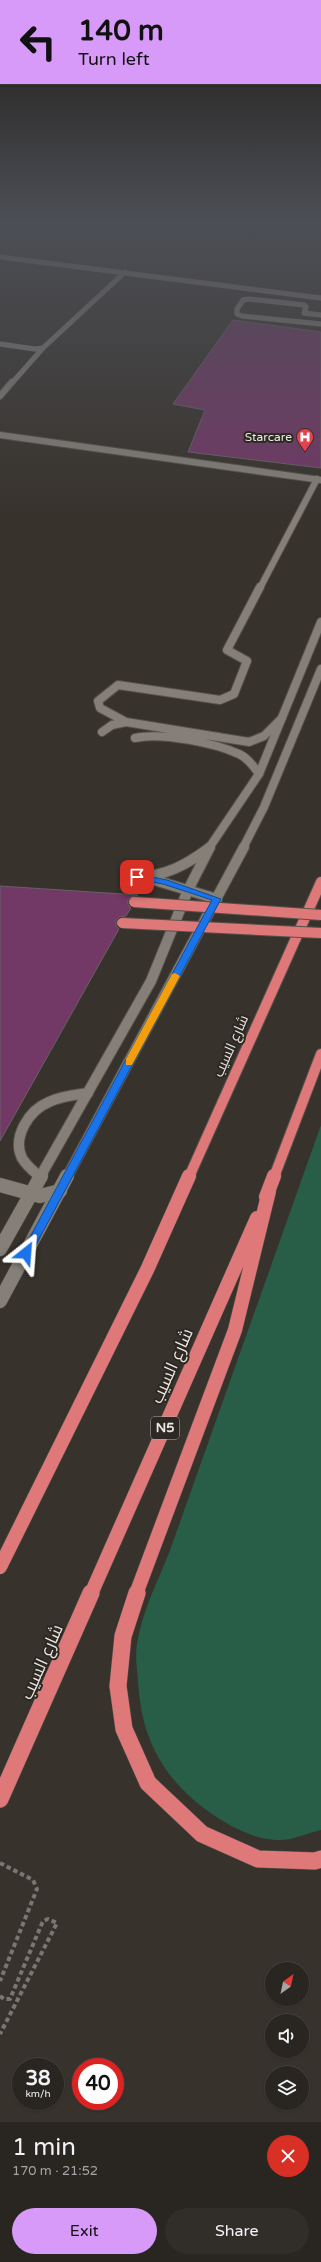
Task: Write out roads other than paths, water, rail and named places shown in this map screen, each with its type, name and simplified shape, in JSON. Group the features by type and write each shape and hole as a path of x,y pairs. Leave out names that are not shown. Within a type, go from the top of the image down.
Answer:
{"highway":[{"name":"شارع السيب","path":"0,1567 148,1270 321,882"},
{"path":"134,902 321,915"},
{"path":"122,923 321,933"},
{"name":"شارع السيب","path":"0,1799 269,1191 321,1054"},
{"path":"269,1191 236,1330 141,1580 123,1636 118,1686 124,1729 148,1783 202,1834 258,1860 315,1861 321,1859"}],"street":[{"path":"0,396 43,348 73,320"},
{"path":"282,320 321,324"},
{"path":"0,344 35,349 43,348"},
{"path":"0,435 319,479 227,650 247,661 234,694 220,700 118,685 98,701 100,708 126,722 249,742 264,736 282,718"},
{"path":"0,1249 30,1193 151,981 188,890 209,848 259,774 321,622"},
{"path":"0,1301 217,899 264,807 321,669"},
{"path":"102,732 112,725 126,722"},
{"path":"135,738 140,735 152,735 240,755 252,764 259,774"},
{"path":"209,848 184,868 167,874 139,877 164,882 217,899"},
{"path":"40,1176 23,1158 19,1140 26,1121 40,1105 62,1096 88,1093"},
{"path":"0,1185 40,1196 50,1195 60,1191"}],"place":[{"name":"Starcare","path":"305,452"}]}
